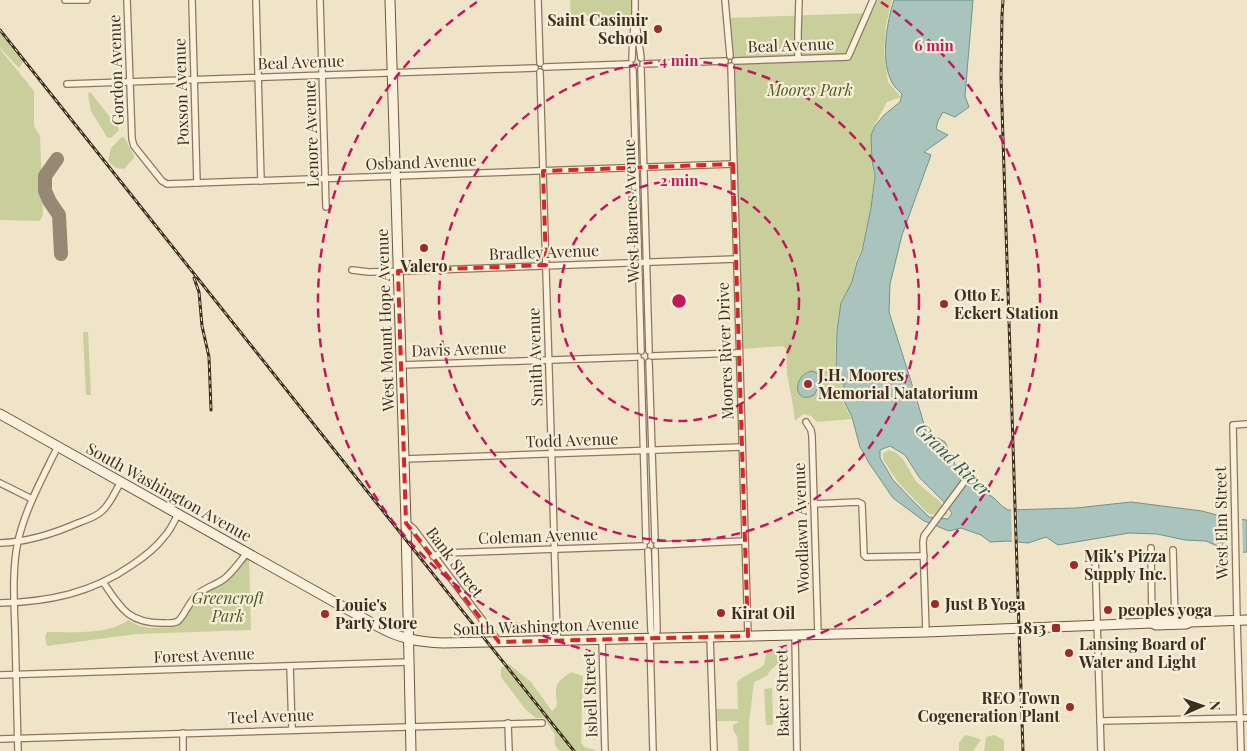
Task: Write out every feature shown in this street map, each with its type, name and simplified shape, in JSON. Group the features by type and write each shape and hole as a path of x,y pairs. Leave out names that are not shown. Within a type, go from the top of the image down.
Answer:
{"street":[{"path":"65,0 86,0"},
{"name":"Gordon Avenue","path":"127,0 132,139"},
{"name":"Poxson Avenue","path":"192,0 197,183"},
{"path":"256,0 261,181"},
{"name":"Lenore Avenue","path":"320,0 326,207"},
{"name":"West Mount Hope Avenue","path":"390,0 411,751"},
{"name":"Smith Avenue","path":"538,0 559,640"},
{"name":"West Barnes Avenue","path":"635,0 631,64 640,356 644,451 658,631 652,638 653,751"},
{"path":"726,0 730,56 733,56 733,63 726,64 726,58 730,56"},
{"path":"798,58 799,0"},
{"name":"Beal Avenue","path":"733,63 798,58 848,57 873,0"},
{"name":"West Barnes Avenue","path":"635,21 641,64 650,356 651,546"},
{"path":"637,57 641,64 637,70 631,64 637,57"},
{"name":"Beal Avenue","path":"641,64 725,61"},
{"name":"Moores River Drive","path":"733,63 733,164 748,636"},
{"name":"Beal Avenue","path":"67,84 631,64"},
{"name":"Osband Avenue","path":"132,139 134,146 164,183 167,184 733,164"},
{"name":"Bradley Avenue","path":"352,270 360,272 398,271 736,259"},
{"path":"650,356 645,363 640,356 644,350 650,356 739,353"},
{"name":"Davis Avenue","path":"401,365 640,356"},
{"name":"South Washington Avenue","path":"0,414 389,633 409,640 443,644 926,632 1152,623 1156,625 1186,624 1190,622 1247,620"},
{"name":"Woodlawn Avenue","path":"806,422 812,436 818,634"},
{"name":"West Elm Street","path":"1241,751 1236,620 1233,425 1247,424"},
{"path":"18,751 14,603 18,541 32,499 58,446"},
{"name":"Todd Avenue","path":"404,459 742,447"},
{"path":"926,632 923,542 926,533 970,474"},
{"path":"0,543 42,537 60,532 94,517 109,503 121,482"},
{"path":"0,483 32,499"},
{"path":"814,504 858,502 862,504 864,555 866,557 924,556"},
{"path":"0,603 45,600 66,596 104,582 146,556 156,547 166,536 178,514"},
{"name":"Bank Street","path":"406,523 413,528 499,642"},
{"name":"Coleman Avenue","path":"433,556 444,553 745,542"},
{"path":"1151,548 1152,623"},
{"path":"1173,550 1175,620"},
{"path":"104,582 124,610 134,618 146,622 173,623 182,617 196,595 226,578 247,553"},
{"path":"1094,553 1101,751"},
{"name":"South Washington Avenue","path":"1152,623 1156,620 1186,620 1190,622"},
{"name":"Baker Street","path":"795,635 798,751"},
{"path":"710,637 714,751"},
{"name":"Isbell Street","path":"602,639 605,751"},
{"name":"Forest Avenue","path":"0,675 409,662"},
{"path":"290,666 292,729"},
{"path":"1100,722 1247,718"},
{"path":"508,723 509,751"},
{"name":"Teel Avenue","path":"0,739 542,723"},
{"path":"183,733 184,751"}],"highlighted area":[{"path":"733,164 748,636 499,642 406,523 398,271 546,265 543,171"}],"green space":[{"path":"570,0 632,0 632,19 571,21"},
{"name":"Moores Park","path":"878,0 892,0 886,25 884,51 888,82 901,97 887,102 871,135 871,161 874,176 871,208 852,282 841,302 836,330 835,369 843,383 842,400 852,419 817,422 811,416 803,414 795,421 787,374 786,349 783,346 742,349 735,64 730,18 872,13"},
{"path":"0,33 23,62 19,68 0,48"},
{"path":"0,49 34,91 34,126 40,136 43,214 40,221 0,220"},
{"path":"89,92 118,127 119,130 111,138 107,137 91,111"},
{"path":"122,137 125,138 134,156 124,169 116,168 108,161 111,148"},
{"path":"83,332 88,332 91,395 86,395"},
{"path":"889,450 899,455 916,481 943,505 948,515 940,516 927,513 898,482 883,459 883,453"},
{"name":"Greencroft Park","path":"249,559 251,630 136,634 47,646 45,637 47,632 100,630 120,625 128,620 139,626 150,628 176,627 201,594 229,579"},
{"path":"767,649 783,656 767,676 754,682 749,722 749,751 738,751 737,736 733,730 733,725 738,721 715,721 715,709 738,709 737,682 764,665"},
{"path":"509,664 531,682 552,711 557,706 556,689 561,679 571,672 583,676 581,742 584,747 595,751 560,751 557,748 555,735 544,718 536,718 526,710 501,677 501,668"},
{"path":"772,688 773,725 766,725 764,689"},
{"path":"965,735 981,740 973,751 959,751 959,743"},
{"path":"994,735 1004,740 1004,751 984,751 986,737"}],"water":[{"name":"Grand River","path":"894,0 973,0 965,96 969,107 955,117 943,112 936,129 948,135 924,152 931,155 902,235 890,284 889,312 926,431 945,442 958,471 964,478 1008,510 1076,508 1131,502 1202,511 1228,518 1247,520 1247,552 1233,553 1206,541 1185,540 1157,534 1129,533 1058,545 1046,537 1028,543 990,542 981,535 961,528 949,531 924,521 893,498 869,463 860,447 852,417 843,399 844,383 836,369 837,330 841,303 852,282 862,251 871,208 875,176 872,161 871,135 875,126 884,115 900,102 902,94 895,87 887,69 885,49","holes":["890,446 905,455 919,477 952,513 948,519 929,517 913,501 893,480 880,458 880,450"]},
{"path":"812,371 820,378 818,388 814,395 802,396 799,393 798,383 805,374"}],"pier":[{"path":"1011,508 1017,508 1018,545 1012,544"},
{"path":"1227,515 1242,517 1243,554 1228,554"}],"taxiway":[{"path":"57,159 45,176 45,191 59,215 61,254"}],"railway":[{"path":"1003,0 1001,77 1023,751"},
{"path":"0,30 574,751"},
{"path":"194,278 199,292 202,326 209,357 211,410"}],"place":[{"name":"Saint Casimir School","path":"658,29"},
{"name":"Valero","path":"424,248"},
{"name":"Otto E. Eckert Station","path":"944,304"},
{"name":"J.H. Moores Memorial Natatorium","path":"808,384"},
{"name":"Mik's Pizza Supply Inc.","path":"1074,565"},
{"name":"Just B Yoga","path":"935,604"},
{"name":"peoples yoga","path":"1108,610"},
{"name":"Kirat Oil","path":"721,613"},
{"name":"Louie's Party Store","path":"325,614"},
{"name":"1813","path":"1056,628"},
{"name":"Lansing Board of Water and Light","path":"1069,653"},
{"name":"REO Town Cogeneration Plant","path":"1070,707"}]}
